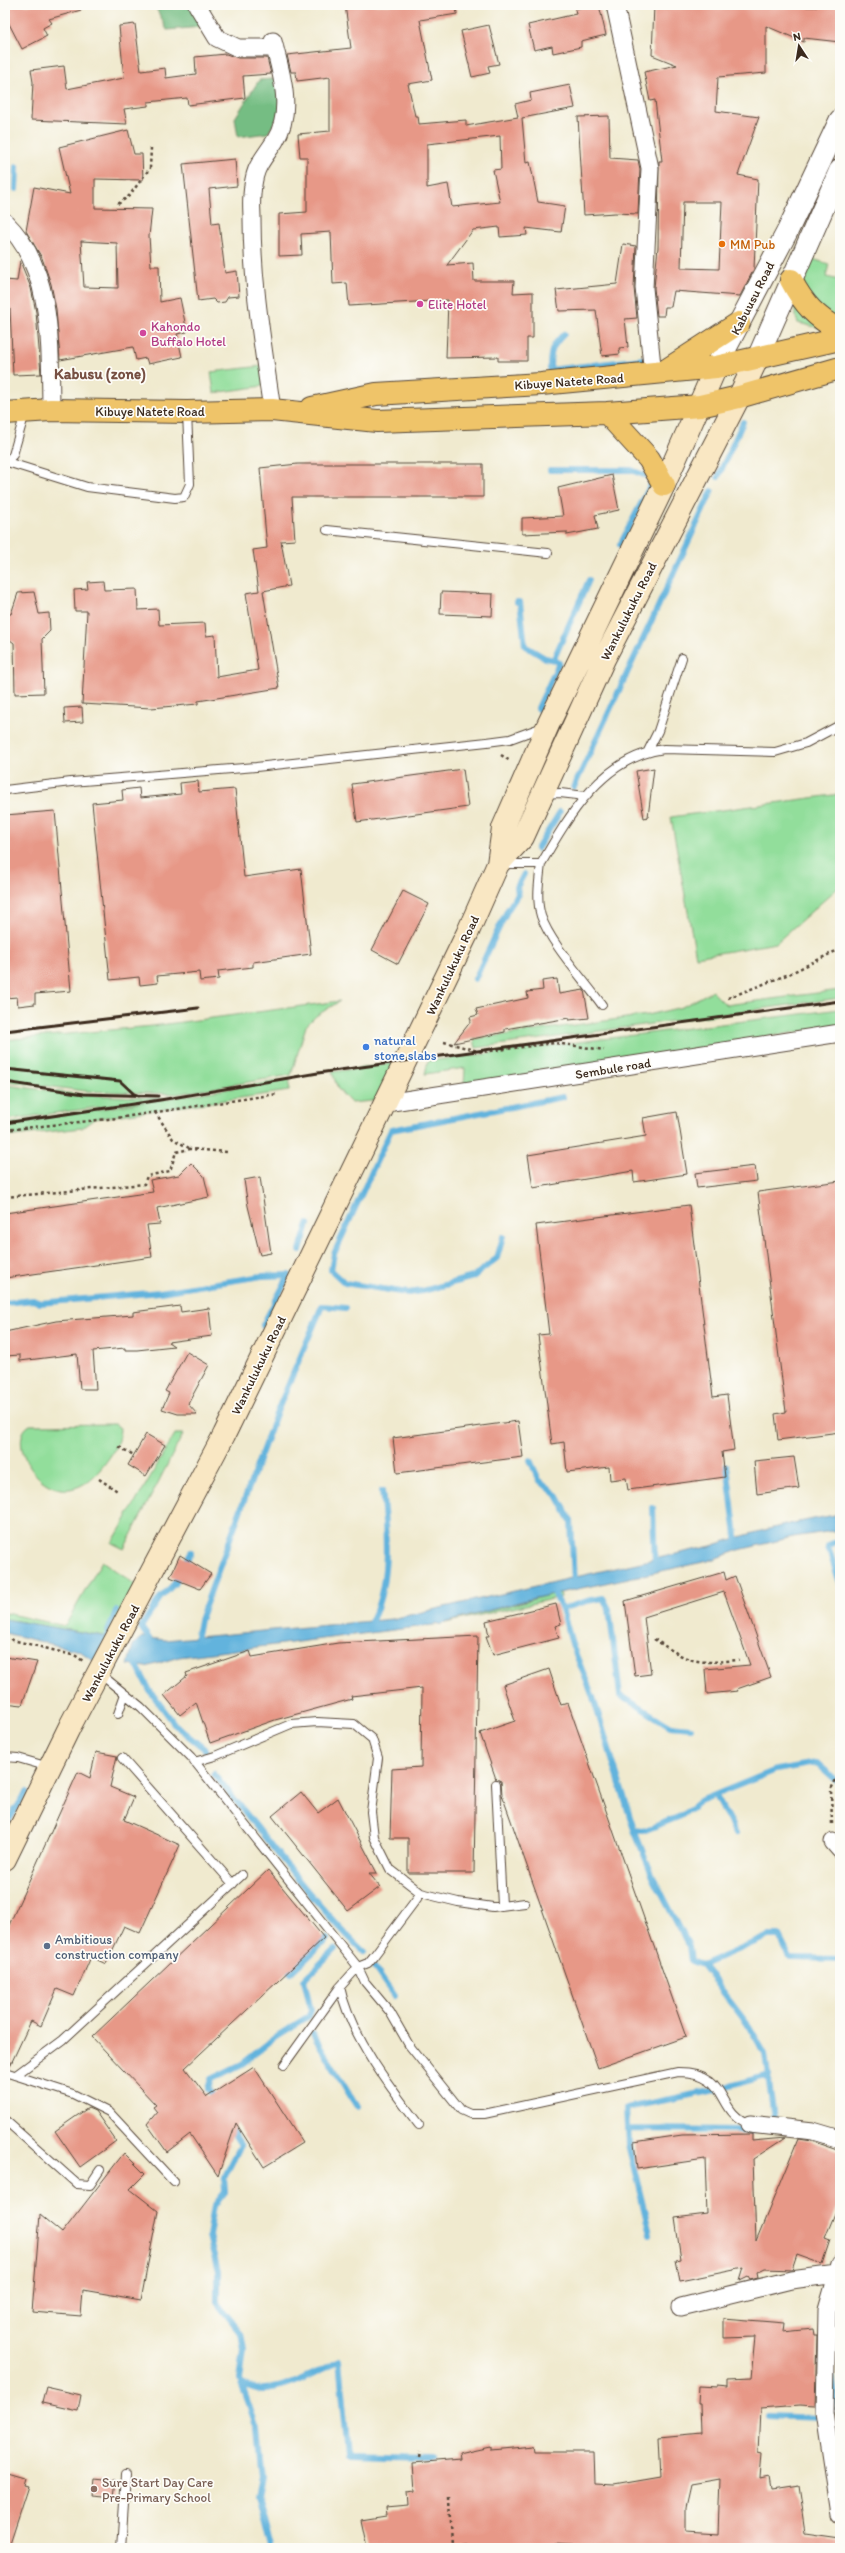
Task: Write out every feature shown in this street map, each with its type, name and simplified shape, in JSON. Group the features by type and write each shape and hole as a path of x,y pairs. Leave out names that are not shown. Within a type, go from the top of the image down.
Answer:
{"main road":[{"path":"791,280 802,301 827,323 840,331"},
{"path":"658,374 739,323"},
{"name":"Kibuye Natete Road","path":"296,412 376,394 658,374 716,367 840,339"},
{"name":"Wankulukuku Road","path":"498,864 523,837 541,794 604,659 739,397 758,357"},
{"name":"Wankulukuku Road","path":"6,1853 224,1435 386,1103 498,864 503,828 548,726 664,485 716,367"},
{"name":"Kibuye Natete Road","path":"15,412 51,410 187,412 272,410 377,421 607,413 700,406 739,397 840,368"},
{"path":"607,413 649,460 664,485"}],"street":[{"path":"197,5 217,38 238,48 274,44 283,82 284,117 275,140 257,164 252,197 252,242 256,301 272,410"},
{"path":"615,5 650,168 644,288 658,374"},
{"name":"Kabuusu Road","path":"716,367 840,120"},
{"name":"Kabuusu Road","path":"758,357 840,170"},
{"path":"5,222 20,240 41,288 50,334 51,410"},
{"name":"Sembule road","path":"386,1103 840,1033"},
{"path":"750,2124 813,2131 840,2139"},
{"path":"681,2307 838,2270 827,2310 834,2385 825,2414 840,2514"}],"lane":[{"path":"15,412 12,455 6,462 87,487 175,498 184,497 190,484 187,412"},
{"path":"327,530 548,553"},
{"path":"648,751 658,731 682,658"},
{"path":"602,1005 545,926 541,916 538,896 541,864 557,836 586,796 611,770 631,758 648,751 680,749 774,752 806,743 840,725"},
{"path":"5,790 71,782 256,767 487,742 510,739 548,726"},
{"path":"541,794 560,793 586,796"},
{"path":"498,864 541,864"},
{"path":"99,1673 141,1707 194,1762 358,1966 365,1982 390,2012 409,2045 461,2110 470,2114 484,2114 678,2072 695,2072 709,2078 741,2121 750,2124"},
{"path":"118,1714 125,1694"},
{"path":"194,1762 215,1756 291,1724 317,1722 354,1724 372,1739 378,1758 371,1812 374,1837 390,1869 421,1893 458,1902 502,1906 525,1904"},
{"path":"5,1757 18,1758 51,1768"},
{"path":"122,1758 233,1884"},
{"path":"496,1784 502,1906"},
{"path":"16,2076 63,2040 242,1875"},
{"path":"284,2065 340,1987 358,1966 370,1960 421,1893"},
{"path":"340,1987 345,2008 383,2077 419,2125"},
{"path":"5,2072 73,2094 110,2112 174,2182"},
{"path":"5,2120 77,2184 90,2185 100,2170"},
{"path":"121,2548 126,2475"}],"path":[{"path":"118,204 129,196 150,168 151,148"},
{"path":"487,742 517,766 524,780"},
{"path":"728,998 789,974 840,949"},
{"path":"444,1042 482,1052 555,1043 610,1051"},
{"path":"5,1130 155,1112 277,1094"},
{"path":"155,1112 173,1139 190,1149"},
{"path":"5,1197 144,1184 147,1176 170,1171 176,1152 190,1149 227,1152"},
{"path":"119,1447 134,1455"},
{"path":"99,1479 119,1492"},
{"path":"5,1638 76,1656 99,1673"},
{"path":"654,1639 682,1657 702,1663 739,1660"},
{"path":"837,1846 831,1789 840,1772"},
{"path":"419,2458 420,2452"},
{"path":"449,2498 451,2548"}],"green space":[{"path":"157,5 212,5 202,27 167,30 156,8"},
{"path":"282,78 282,111 268,133 238,137 235,118 259,80"},
{"path":"812,259 829,264 826,277 840,280 840,324 820,328 798,323 795,315 795,298"},
{"path":"262,366 263,386 214,393 211,372"},
{"path":"840,794 840,886 776,943 696,957 671,817"},
{"path":"840,990 840,998 476,1048 474,1039 648,1015 682,1007 712,991 726,1005"},
{"path":"340,1001 316,1016 306,1026 291,1075 177,1094 85,1091 5,1081 5,1040 152,1026"},
{"path":"840,1009 840,1025 464,1086 465,1068 425,1074 428,1061"},
{"path":"416,1060 387,1090 372,1101 351,1103 338,1089 332,1072"},
{"path":"290,1079 289,1091 94,1119 82,1128 5,1137 5,1124"},
{"path":"5,1085 85,1095 165,1098 5,1120"},
{"path":"115,1424 120,1428 120,1433 115,1448 103,1466 85,1484 67,1489 50,1486 37,1476 27,1462 22,1447 23,1434 30,1425"},
{"path":"175,1434 183,1434 124,1549 112,1543"},
{"path":"102,1561 136,1585 109,1637 5,1619 5,1613 65,1626"},
{"path":"560,1592 561,1597 441,1624"}],"water":[{"path":"840,1514 840,1530 793,1537 739,1550 708,1561 526,1600 441,1624 179,1657 146,1667 128,1664 133,1645 142,1637 165,1640 392,1619 711,1546 775,1527"},
{"path":"5,1619 109,1637 95,1662 80,1651 5,1633"}],"building":[{"path":"5,5 81,5 81,10 49,19 52,23 43,28 47,36 22,49 5,16"},
{"path":"345,5 456,5 457,14 420,20 432,80 408,84 415,116 418,116 419,124 466,120 466,126 518,117 515,104 531,100 530,93 570,85 575,108 522,118 526,163 530,162 538,202 565,206 561,232 526,228 527,235 500,237 499,227 473,230 447,265 473,263 474,281 514,281 513,293 533,292 533,338 527,338 527,361 498,361 498,357 446,358 448,300 349,306 347,283 333,284 331,232 301,234 302,255 279,256 279,214 307,212 307,157 300,157 298,134 330,131 330,77 297,81 296,72 291,72 287,55 351,48","holes":["500,136 501,169 493,170 500,202 452,207 448,184 427,188 427,144"]},
{"path":"591,5 599,5 606,35 581,41 581,47 553,53 552,46 534,50 528,25 576,14 575,9"},
{"path":"654,5 817,7 818,5 840,7 840,42 804,38 804,42 766,26 766,73 718,77 716,111 759,117 738,175 758,179 754,269 740,296 674,291 671,307 665,307 664,316 657,316 654,288 658,247 659,161 662,161 655,100 650,101 644,72 677,65 652,55","holes":["683,202 722,202 719,269 681,268"]},
{"path":"135,24 141,71 165,68 166,78 196,74 195,57 226,54 238,58 267,58 271,74 243,76 245,98 188,105 187,98 148,102 148,106 124,109 127,124 31,120 33,82 31,70 64,66 67,89 124,78 119,26"},
{"path":"489,25 499,64 488,66 490,73 472,77 461,31"},
{"path":"609,116 610,158 638,160 640,169 638,214 615,213 584,215 578,117"},
{"path":"128,130 134,154 142,154 143,180 95,179 95,208 152,209 149,236 151,266 159,266 160,302 180,298 187,332 177,334 182,357 148,364 146,358 136,360 133,347 60,360 56,309 51,284 42,258 26,231 34,187 70,194 59,147","holes":["81,241 117,243 118,288 84,287"]},
{"path":"235,159 237,186 209,189 212,224 219,223 225,273 237,271 239,296 228,297 225,302 217,303 213,299 198,301 183,164"},
{"path":"623,244 636,246 634,288 637,318 625,319 628,347 619,348 620,354 602,356 596,310 559,311 556,290 617,284"},
{"path":"20,261 31,288 36,312 41,374 13,375 10,309 5,310 5,280 17,281"},
{"path":"298,464 483,464 483,497 292,497 295,540 281,541 289,586 263,591 279,688 198,701 198,704 151,708 82,704 87,611 75,611 74,590 88,589 87,582 103,581 104,590 137,589 138,610 158,609 159,625 205,623 206,636 215,635 217,677 258,670 246,593 259,591 253,550 267,548 260,468"},
{"path":"612,475 619,510 595,515 598,529 567,535 567,532 522,534 522,518 563,516 558,488"},
{"path":"34,592 39,614 49,613 50,631 42,639 44,693 15,694 14,643 5,636 5,614 11,614 18,593"},
{"path":"441,592 493,594 492,616 440,614"},
{"path":"82,707 83,722 65,723 64,708"},
{"path":"654,768 648,817 644,818 636,771"},
{"path":"463,769 468,807 357,822 352,784"},
{"path":"198,781 199,792 235,789 244,877 301,869 311,954 253,962 253,967 218,971 219,979 200,981 199,972 157,976 158,983 140,985 139,977 110,980 92,803 123,800 122,790 139,788 140,798 181,794 180,783"},
{"path":"55,811 71,991 35,994 35,1004 18,1006 17,997 5,998 5,815"},
{"path":"403,891 429,904 398,964 372,950"},
{"path":"557,979 559,994 584,990 589,1018 569,1020 569,1018 505,1029 505,1032 454,1043 471,1021 470,1017 478,1015 476,1009 528,998 527,992 543,990 542,981"},
{"path":"677,1112 687,1174 634,1182 633,1171 533,1188 528,1155 646,1136 643,1118"},
{"path":"191,1163 204,1176 209,1197 157,1208 160,1224 147,1225 152,1257 5,1278 5,1213 153,1192 150,1180 179,1175"},
{"path":"755,1166 757,1181 697,1188 695,1173"},
{"path":"260,1177 271,1253 260,1255 248,1206 244,1180"},
{"path":"840,1181 840,1432 778,1440 775,1414 786,1412 758,1192"},
{"path":"689,1205 713,1397 727,1395 734,1450 722,1452 725,1477 628,1490 626,1478 610,1480 609,1467 567,1472 564,1442 552,1444 538,1335 549,1334 536,1225"},
{"path":"180,1306 181,1312 209,1308 212,1336 168,1342 174,1346 137,1350 125,1350 125,1348 93,1351 96,1389 80,1389 77,1354 20,1361 20,1355 5,1356 5,1332 56,1321 133,1315 133,1312"},
{"path":"187,1352 209,1365 188,1404 197,1414 178,1414 162,1409 169,1393 165,1391"},
{"path":"518,1421 523,1457 397,1473 393,1438"},
{"path":"146,1434 165,1445 146,1476 128,1465"},
{"path":"794,1457 799,1488 757,1494 754,1461"},
{"path":"180,1555 211,1574 200,1589 170,1577"},
{"path":"724,1572 726,1580 735,1576 771,1677 737,1689 738,1691 707,1694 705,1669 750,1665 724,1592 644,1617 651,1674 635,1676 625,1601"},
{"path":"556,1604 561,1624 555,1626 559,1638 493,1655 486,1636 489,1636 486,1621"},
{"path":"478,1636 474,1873 408,1873 408,1838 390,1838 392,1769 421,1767 422,1688 351,1696 352,1699 275,1720 210,1743 196,1702 180,1715 164,1695 187,1676 186,1673 250,1651 252,1657 338,1643"},
{"path":"5,1657 37,1662 22,1705 5,1703"},
{"path":"549,1669 561,1705 568,1703 686,2037 598,2068 502,1795 501,1781 496,1779 480,1733 515,1721 503,1685"},
{"path":"96,1752 117,1756 110,1787 134,1797 124,1820 180,1845 140,1933 124,1926 106,1964 91,1957 74,1996 57,1989 41,2026 31,2021 9,2068 5,2067 5,1934 78,1772 90,1778"},
{"path":"301,1792 318,1813 338,1798 377,1873 369,1873 380,1887 348,1911 272,1816"},
{"path":"268,1870 324,1938 185,2068 207,2097 254,2067 303,2143 264,2167 236,2123 218,2176 190,2134 167,2152 147,2124 157,2112 153,2107 156,2105 92,2037"},
{"path":"88,2108 95,2111 116,2141 80,2167 55,2131"},
{"path":"752,2134 752,2141 785,2138 753,2159 756,2241 798,2139 811,2141 840,2151 840,2201 825,2238 830,2240 822,2264 797,2255 792,2270 765,2269 757,2273 758,2278 750,2280 748,2277 740,2281 744,2268 680,2281 676,2261 681,2260 675,2218 707,2214 705,2159 637,2169 634,2142 682,2135"},
{"path":"124,2153 145,2174 130,2189 158,2211 141,2300 83,2290 81,2316 32,2312 40,2215 62,2233"},
{"path":"724,2318 784,2323 783,2332 813,2329 814,2335 817,2335 815,2407 799,2406 760,2409 758,2453 762,2454 760,2478 769,2476 771,2489 798,2485 805,2532 840,2537 840,2548 597,2548 555,2545 555,2548 466,2548 466,2545 435,2548 367,2548 361,2520 386,2516 385,2508 408,2506 407,2492 415,2491 413,2463 460,2459 459,2453 491,2446 491,2450 534,2446 535,2452 594,2452 595,2484 614,2485 661,2477 659,2437 701,2433 700,2404 698,2404 699,2386 728,2386 728,2379 751,2378 755,2337 724,2338","holes":["720,2479 718,2533 686,2531 686,2506 691,2484"]},
{"path":"46,2387 81,2395 78,2411 42,2403"},
{"path":"9,2473 26,2478 24,2485 28,2486 8,2547 5,2546 5,2479 7,2479"},
{"path":"94,2478 116,2480 114,2497 92,2495"}],"waterway":[{"path":"16,189 17,167"},
{"path":"564,334 556,342 552,350 550,370 644,359"},
{"path":"718,477 743,422"},
{"path":"550,470 631,470 652,478"},
{"path":"620,545 654,478"},
{"path":"574,787 712,491"},
{"path":"545,714 538,708 559,663 555,660 555,656 589,580"},
{"path":"517,602 520,602 525,646 545,658 555,660"},
{"path":"537,849 560,812"},
{"path":"475,979 507,911 518,894 517,887 524,874"},
{"path":"503,1237 497,1258 473,1277 423,1291 408,1293 345,1283 331,1270 334,1254 391,1130 563,1097"},
{"path":"300,1250 308,1224"},
{"path":"5,1303 33,1300 40,1303 160,1292 262,1276 289,1275 263,1325"},
{"path":"196,1641 200,1620 276,1414 322,1306 346,1308"},
{"path":"530,1460 539,1480 557,1495 571,1521 574,1583"},
{"path":"727,1466 737,1543"},
{"path":"369,1626 376,1611 381,1594 386,1560 382,1491"},
{"path":"653,1508 655,1565"},
{"path":"840,1538 828,1547 840,1583"},
{"path":"152,1643 141,1627 160,1598 174,1584 191,1552"},
{"path":"552,1588 562,1609 573,1647 593,1697 634,1830 653,1877 689,1946 691,1961 702,1965 749,2026 765,2054 774,2118 780,2123"},
{"path":"562,1609 587,1601 603,1598 609,1609 620,1695 670,1726 691,1728"},
{"path":"107,1634 116,1611"},
{"path":"134,1660 150,1691 176,1726 206,1750"},
{"path":"634,1830 643,1831 681,1816 700,1801 776,1770 817,1763 836,1780"},
{"path":"214,1774 305,1888 364,1952"},
{"path":"5,1826 27,1792"},
{"path":"716,1796 736,1833"},
{"path":"702,1965 769,1936 779,1936 790,1958 840,1959"},
{"path":"291,1973 327,1939"},
{"path":"215,2101 208,2089 211,2079 242,2064 277,2036 309,2016 311,2010 304,1980 335,1949"},
{"path":"374,1967 394,1996"},
{"path":"313,2034 357,2107"},
{"path":"650,2234 628,2144 626,2108 711,2091 769,2075"},
{"path":"229,2126 241,2145 224,2178 225,2192 214,2206 209,2236 218,2272 218,2304 241,2333 244,2350 240,2380 257,2428 262,2474 258,2496 271,2548"},
{"path":"627,2129 752,2130"},
{"path":"241,2384 260,2390 281,2387 312,2375 339,2360 348,2454 435,2456"},
{"path":"832,2376 835,2395 832,2411"},
{"path":"768,2416 821,2418"}],"railway":[{"path":"5,1123 160,1100 318,1073 840,1001"},
{"path":"5,1031 198,1008"},
{"path":"5,1069 120,1081 134,1094 139,1096"},
{"path":"5,1082 84,1094 158,1096"}],"place":[{"name":"MM Pub","path":"722,244"},
{"name":"Elite Hotel","path":"420,304"},
{"name":"Kahondo Buffalo Hotel","path":"143,333"},
{"name":"natural stone slabs","path":"366,1047"},
{"name":"Ambitious construction company","path":"47,1946"},
{"name":"Sure Start Day Care Pre-Primary School","path":"94,2489"}],"district":[{"name":"Kabusu (zone)","path":"100,374"}]}
